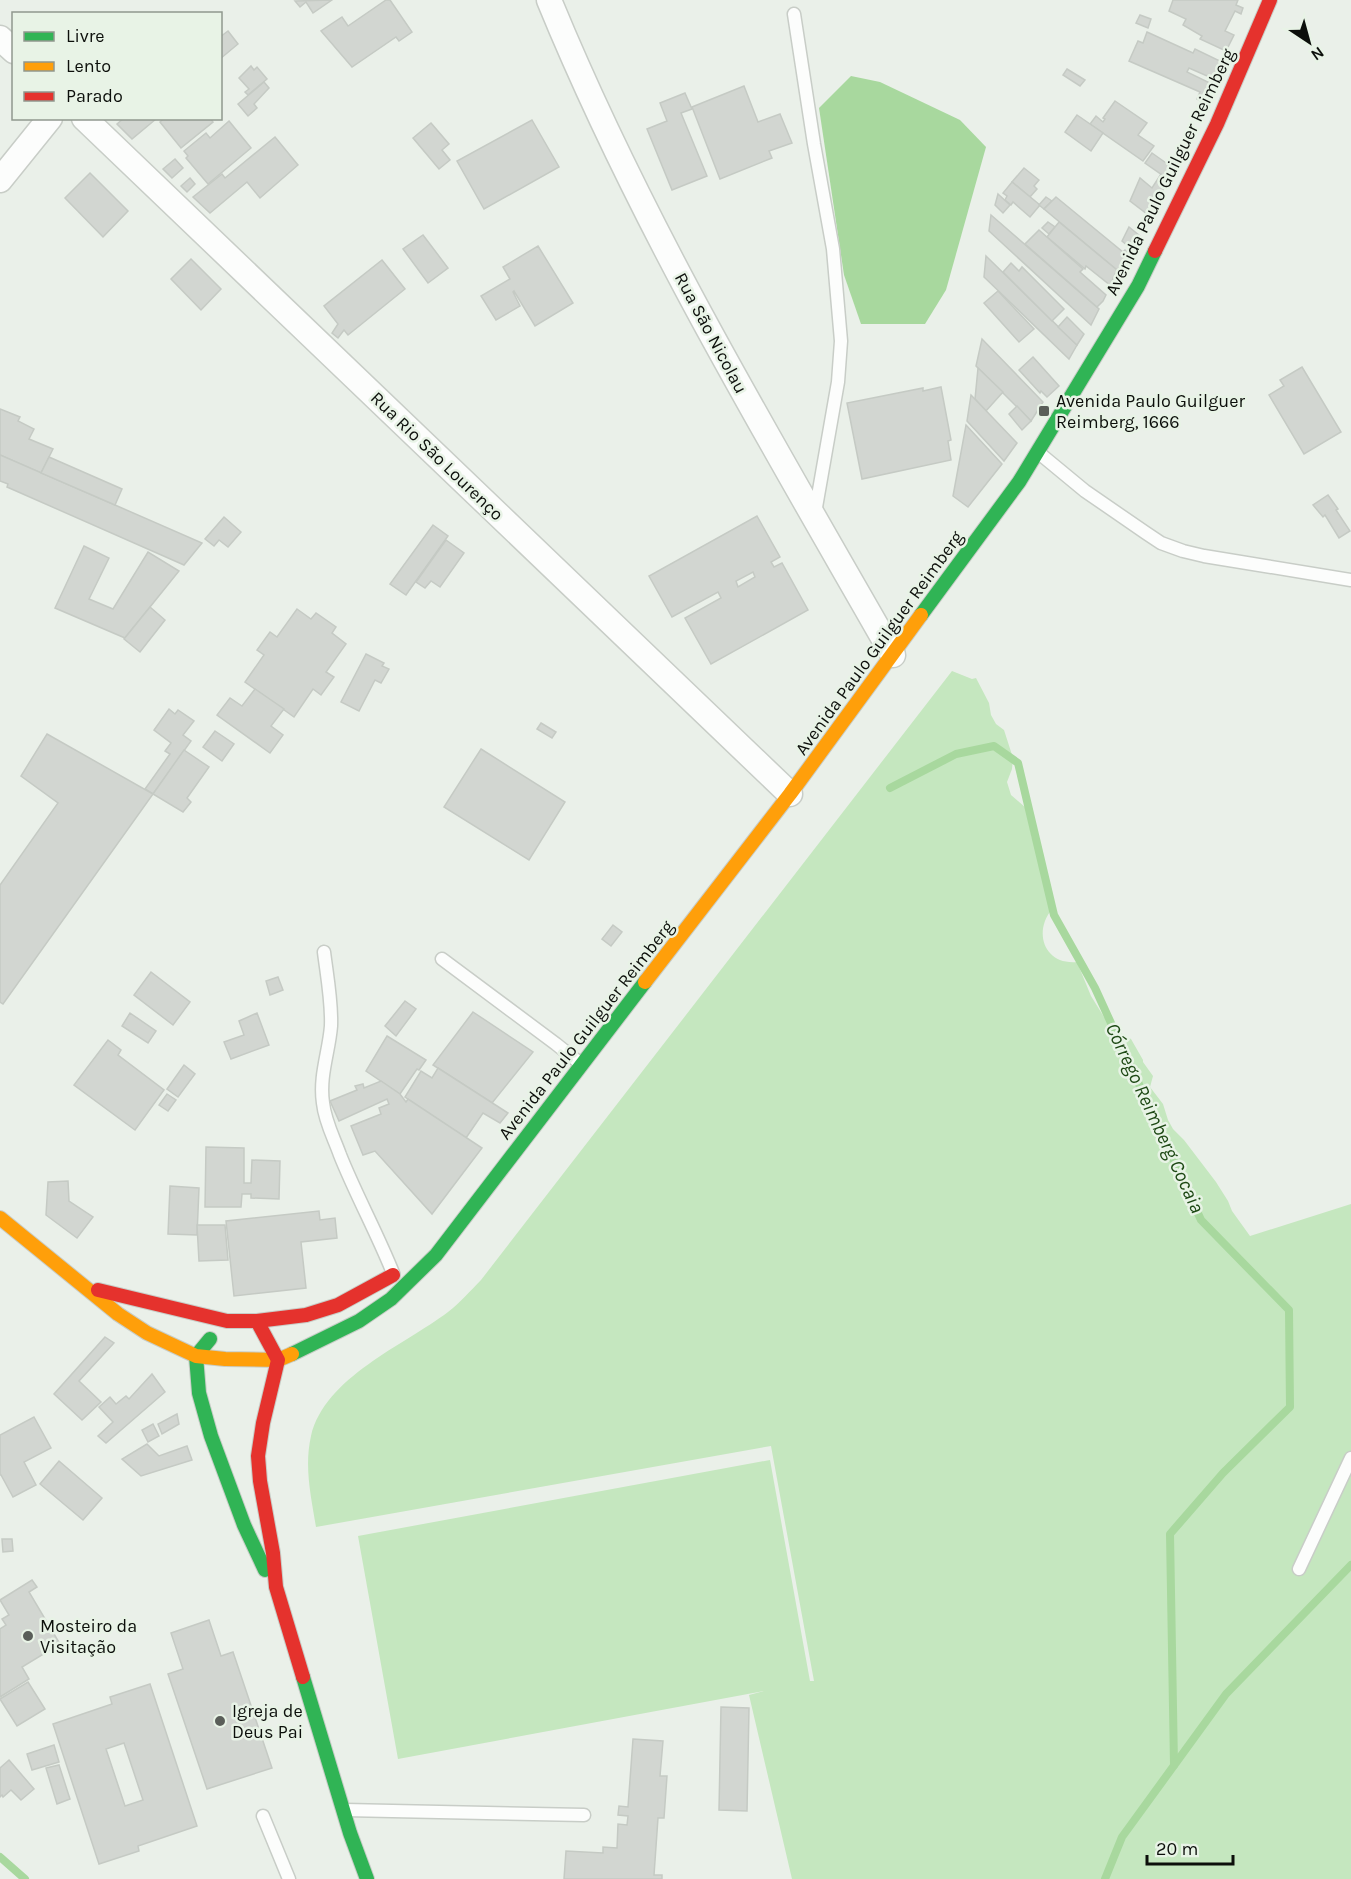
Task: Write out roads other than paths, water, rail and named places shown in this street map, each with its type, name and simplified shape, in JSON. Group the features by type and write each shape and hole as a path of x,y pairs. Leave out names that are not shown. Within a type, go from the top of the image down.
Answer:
{"main road":[{"name":"Avenida Paulo Guilguer Reimberg","path":"0,1218 118,1314 147,1333 196,1356 250,1361 278,1360 359,1321 392,1299 411,1281 436,1255 789,794 1019,482 1138,286 1218,124 1270,0"},
{"name":"Avenida Paulo Guilguer Reimberg","path":"83,1286 227,1321 257,1321 306,1315 338,1305 393,1274 436,1255"},
{"path":"227,1321 196,1356 199,1393 211,1436 244,1525 276,1587"},
{"path":"257,1321 278,1360 267,1403 258,1456 276,1587 367,1879"},
{"path":"267,1403 314,1344"}],"street":[{"name":"Rua São Nicolau","path":"549,0 573,60 636,193 737,380 893,655"},
{"path":"0,38 12,49"},
{"path":"0,180 48,120"},
{"name":"Rua Rio São Lourenço","path":"86,120 789,794"}],"lane":[{"path":"794,14 833,249 841,341 838,382 814,518"},
{"path":"1038,452 1085,491 1161,543 1204,556 1351,580"},
{"path":"324,952 331,1015 322,1078 326,1119 354,1189 393,1274"},
{"path":"442,959 582,1065"},
{"path":"1299,1569 1351,1458"},
{"path":"344,1810 584,1815"},
{"path":"263,1816 290,1879"}],"waterway":[{"name":"Córrego Reimberg Cocaia","path":"890,788 956,754 994,746 1018,763 1054,915 1095,988 1201,1220 1289,1310 1290,1407 1223,1473 1170,1534 1174,1765"},
{"path":"1105,1879 1122,1837 1226,1694 1351,1565"},
{"path":"0,1857 25,1879"}],"place":[{"name":"Avenida Paulo Guilguer Reimberg, 1666","path":"1044,411"},
{"name":"Mosteiro da Visitação","path":"28,1636"},
{"name":"Igreja de Deus Pai","path":"220,1721"}]}
